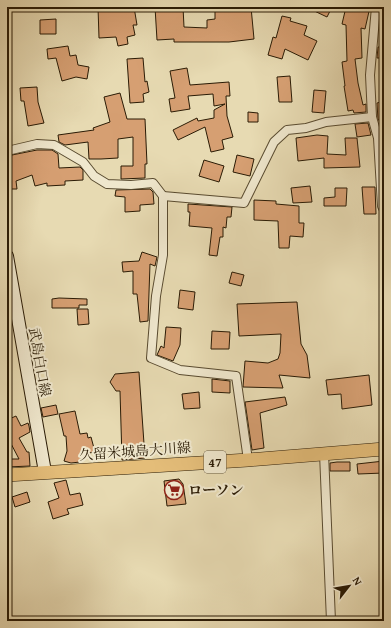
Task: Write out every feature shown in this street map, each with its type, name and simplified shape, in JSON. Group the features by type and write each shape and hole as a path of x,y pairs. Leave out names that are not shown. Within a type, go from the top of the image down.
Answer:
{"main road":[{"name":"武島白口線","path":"7,256 45,472"},
{"name":"久留米城島大川線","path":"7,475 248,460 384,449"}],"street":[{"path":"376,7 370,75 372,117 378,138 382,206 384,210"},
{"path":"163,196 244,203 274,142 287,130 306,128 326,122 372,117"},
{"path":"7,151 37,144 54,145 82,162 94,176 107,184 131,185 154,183 163,196 163,255 156,296 151,358 180,370 236,376 248,460"},
{"path":"324,453 331,621"}],"building":[{"path":"98,7 134,7 137,25 133,25 135,35 127,37 128,44 118,46 116,37 99,38"},
{"path":"155,7 183,7 184,27 207,28 207,20 215,19 215,7 251,7 254,39 229,42 174,42 174,39 157,40"},
{"path":"306,7 332,7 327,17"},
{"path":"346,7 370,7 365,29 361,28 362,58 355,59 358,83 363,105 366,104 366,112 354,113 353,110 348,111 342,62 347,61 346,25 342,24"},
{"path":"282,16 291,18 290,21 307,26 304,35 317,41 308,60 285,49 282,59 268,55 273,37 276,38"},
{"path":"56,19 56,34 40,34 40,20"},
{"path":"68,46 70,56 76,55 78,65 89,67 87,79 76,77 62,81 56,58 48,59 47,49"},
{"path":"378,47 384,47 384,58 377,58"},
{"path":"143,58 145,82 147,81 149,92 143,94 144,102 130,103 127,59"},
{"path":"187,68 190,85 229,82 230,96 226,96 227,116 233,137 222,140 224,149 211,152 205,127 178,140 173,130 197,118 198,121 214,118 214,110 225,104 214,106 213,94 188,96 190,109 171,112 169,99 175,98 170,71"},
{"path":"290,76 292,102 279,102 277,77"},
{"path":"37,87 38,102 44,123 28,126 24,101 21,101 20,88"},
{"path":"314,90 326,91 324,113 312,112"},
{"path":"120,93 127,119 145,119 147,164 145,164 145,178 121,179 121,166 133,166 133,137 118,139 118,158 89,159 88,142 65,145 59,142 58,135 94,130 93,128 110,122 104,97"},
{"path":"384,101 384,119 378,120 377,103"},
{"path":"248,112 258,113 258,122 248,122"},
{"path":"368,123 371,135 357,137 355,124"},
{"path":"317,135 328,136 327,154 346,155 345,138 357,138 360,167 324,168 324,158 298,161 296,138"},
{"path":"37,150 52,150 58,154 59,168 80,167 83,170 83,180 65,181 65,185 47,186 47,183 35,186 32,175 16,181 17,189 7,189 7,156"},
{"path":"237,155 254,159 250,176 233,172"},
{"path":"204,160 224,166 219,182 199,176"},
{"path":"310,186 312,202 293,203 291,188"},
{"path":"362,187 375,187 376,214 364,214"},
{"path":"335,188 347,188 346,206 324,206 324,198 335,197"},
{"path":"150,189 153,192 154,204 140,205 140,211 125,212 125,197 115,196 116,190"},
{"path":"254,200 276,201 276,204 299,206 299,223 304,223 303,237 290,236 289,248 279,248 278,221 254,220"},
{"path":"188,204 232,207 231,217 227,217 226,228 223,227 223,237 220,237 217,256 209,255 212,228 189,226 190,212 188,212"},
{"path":"142,252 157,257 155,266 150,264 148,321 140,322 137,294 133,294 133,271 123,272 122,262 139,261"},
{"path":"232,272 244,275 241,286 229,283"},
{"path":"180,290 195,292 193,310 178,308"},
{"path":"52,299 87,299 87,305 79,305 79,308 52,308"},
{"path":"297,302 301,344 307,355 310,378 279,375 283,388 243,387 245,361 268,363 278,359 280,353 281,334 239,336 237,304"},
{"path":"77,309 88,309 89,324 78,325"},
{"path":"166,327 181,328 180,345 173,361 157,355 161,346 164,348"},
{"path":"212,331 230,332 229,349 211,349"},
{"path":"139,372 145,458 122,460 120,391 116,391 110,382 115,374"},
{"path":"369,375 372,405 342,409 341,394 328,395 326,380"},
{"path":"212,379 230,381 230,393 212,392"},
{"path":"199,392 200,408 184,409 182,394"},
{"path":"285,397 287,405 260,413 264,448 252,450 245,402"},
{"path":"56,405 58,414 43,417 41,408"},
{"path":"75,411 80,434 87,433 88,438 91,437 95,452 83,454 80,462 71,463 64,461 67,451 66,436 64,436 59,414"},
{"path":"16,416 21,426 28,423 29,426 30,432 19,438 27,452 29,452 30,466 7,467 7,459 19,459 7,436 7,420"},
{"path":"384,461 384,473 358,474 357,464"},
{"path":"350,462 350,471 330,471 330,463"},
{"path":"179,479 183,484 186,504 167,506 164,481"},
{"path":"66,480 70,495 80,493 83,505 67,509 69,514 53,519 48,502 59,498 54,483"},
{"path":"27,492 30,502 15,507 12,497"}],"place":[{"name":"ローソン","path":"174,490"}]}
